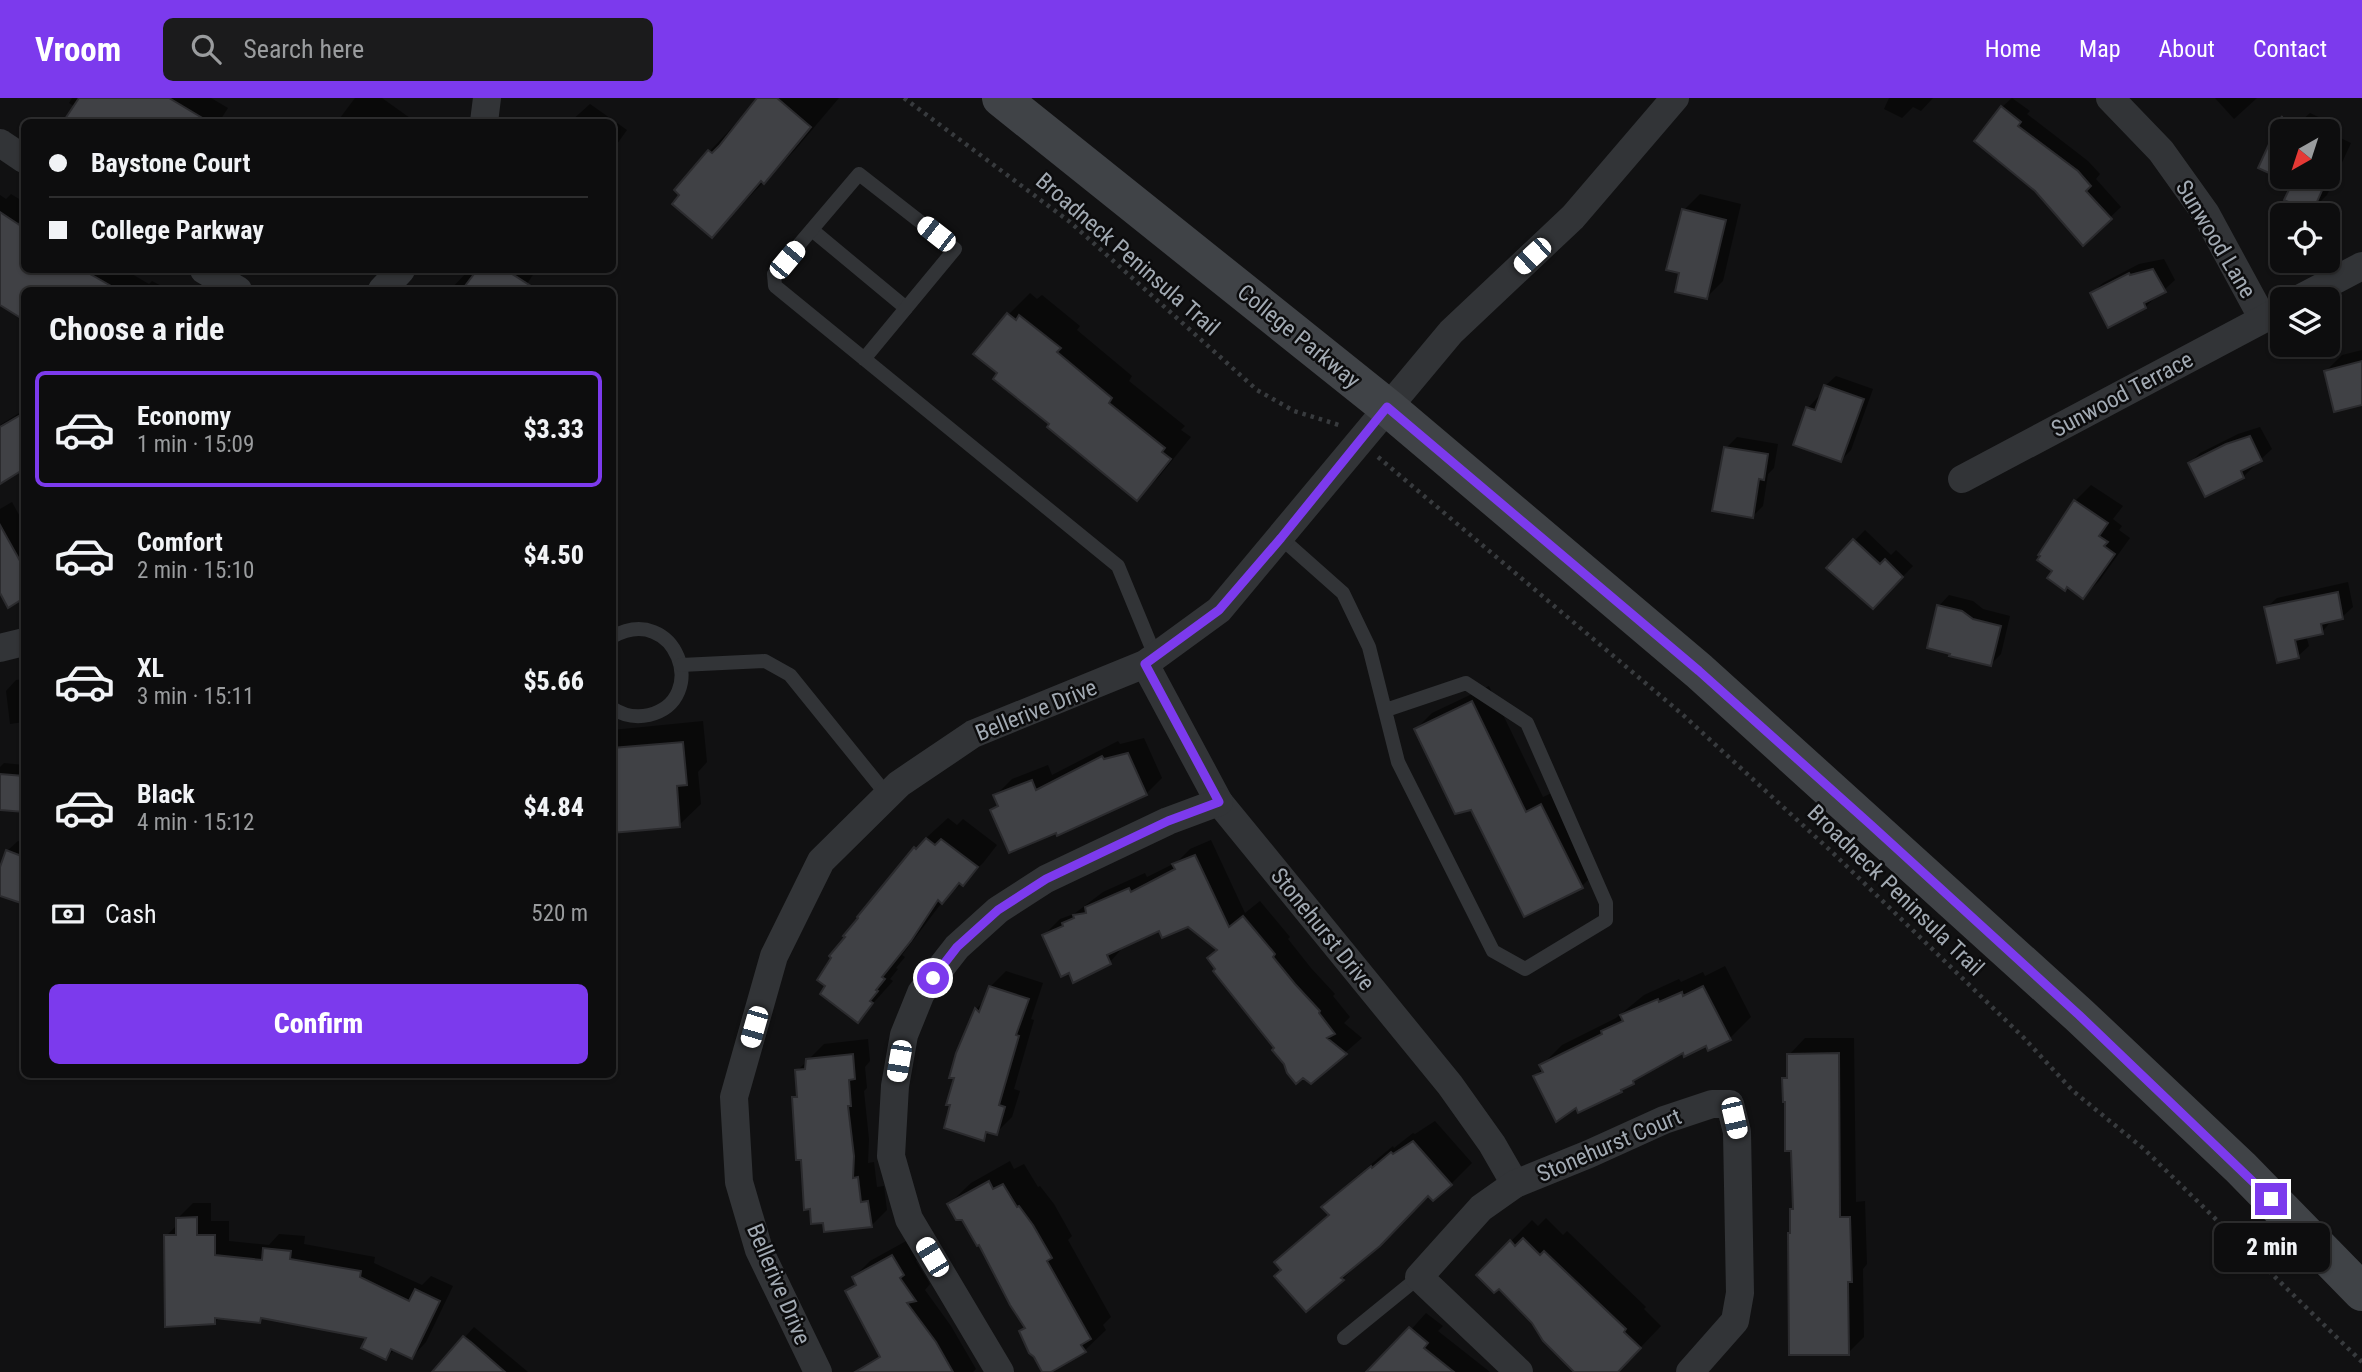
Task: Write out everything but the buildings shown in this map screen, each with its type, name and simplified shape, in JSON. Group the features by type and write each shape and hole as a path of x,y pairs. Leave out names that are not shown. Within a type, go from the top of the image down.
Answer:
{"main road":[{"name":"College Parkway","path":"1001,98 1387,407 1699,671 1891,842 2241,1168 2362,1292"}],"street":[{"path":"484,119 487,98"},
{"name":"Bellerive Drive","path":"818,1372 759,1250 739,1182 734,1097 774,956 821,861 899,784 973,734 1151,661 1219,610 1451,332 1573,217 1675,98"},
{"name":"Sunwood Lane","path":"2110,98 2161,151 2270,311"},
{"path":"0,144 21,157"},
{"path":"2323,287 2362,266"},
{"path":"209,273 233,287"},
{"path":"385,287 398,273"},
{"name":"Sunwood Terrace","path":"1962,479 2270,315"},
{"path":"0,648 21,643"},
{"name":"Stonehurst Drive","path":"1151,661 1219,802 1450,1085 1492,1144 1515,1184"},
{"path":"1000,1372 909,1219 891,1156 895,1086 904,1035 921,993 957,947 998,910 1046,879 1168,821 1219,802"},
{"name":"Stonehurst Court","path":"1419,1277 1481,1208 1515,1184 1664,1120 1712,1104 1730,1104 1737,1132 1740,1293 1735,1321 1690,1372"},
{"path":"1419,1277 1519,1372"}],"lane":[{"path":"864,359 955,249 859,174 775,274 775,286 864,359 1118,566 1151,661"},
{"path":"812,230 906,308"},
{"path":"1281,538 1343,593 1369,647 1398,762 1493,951 1525,969 1606,920 1606,903 1527,723 1466,683 1386,710"},
{"path":"616,635 635,629 660,634 670,642 681,665 679,690 663,709 640,717 628,716 616,710"},
{"path":"681,665 765,662 790,675 887,795"},
{"path":"1344,1338 1419,1277"}],"path":[{"name":"Broadneck Peninsula Trail","path":"904,98 1070,222 1257,390 1294,411 1335,422"},
{"name":"Broadneck Peninsula Trail","path":"1387,464 1682,714 1792,815 2024,1037 2073,1091 2144,1149 2362,1362"}],"route":[{"path":"933,978 957,947 998,910 1046,879 1168,821 1219,802 1145,664 1219,610 1387,407 1699,671 1871,825 2079,1015 2271,1199"}]}
